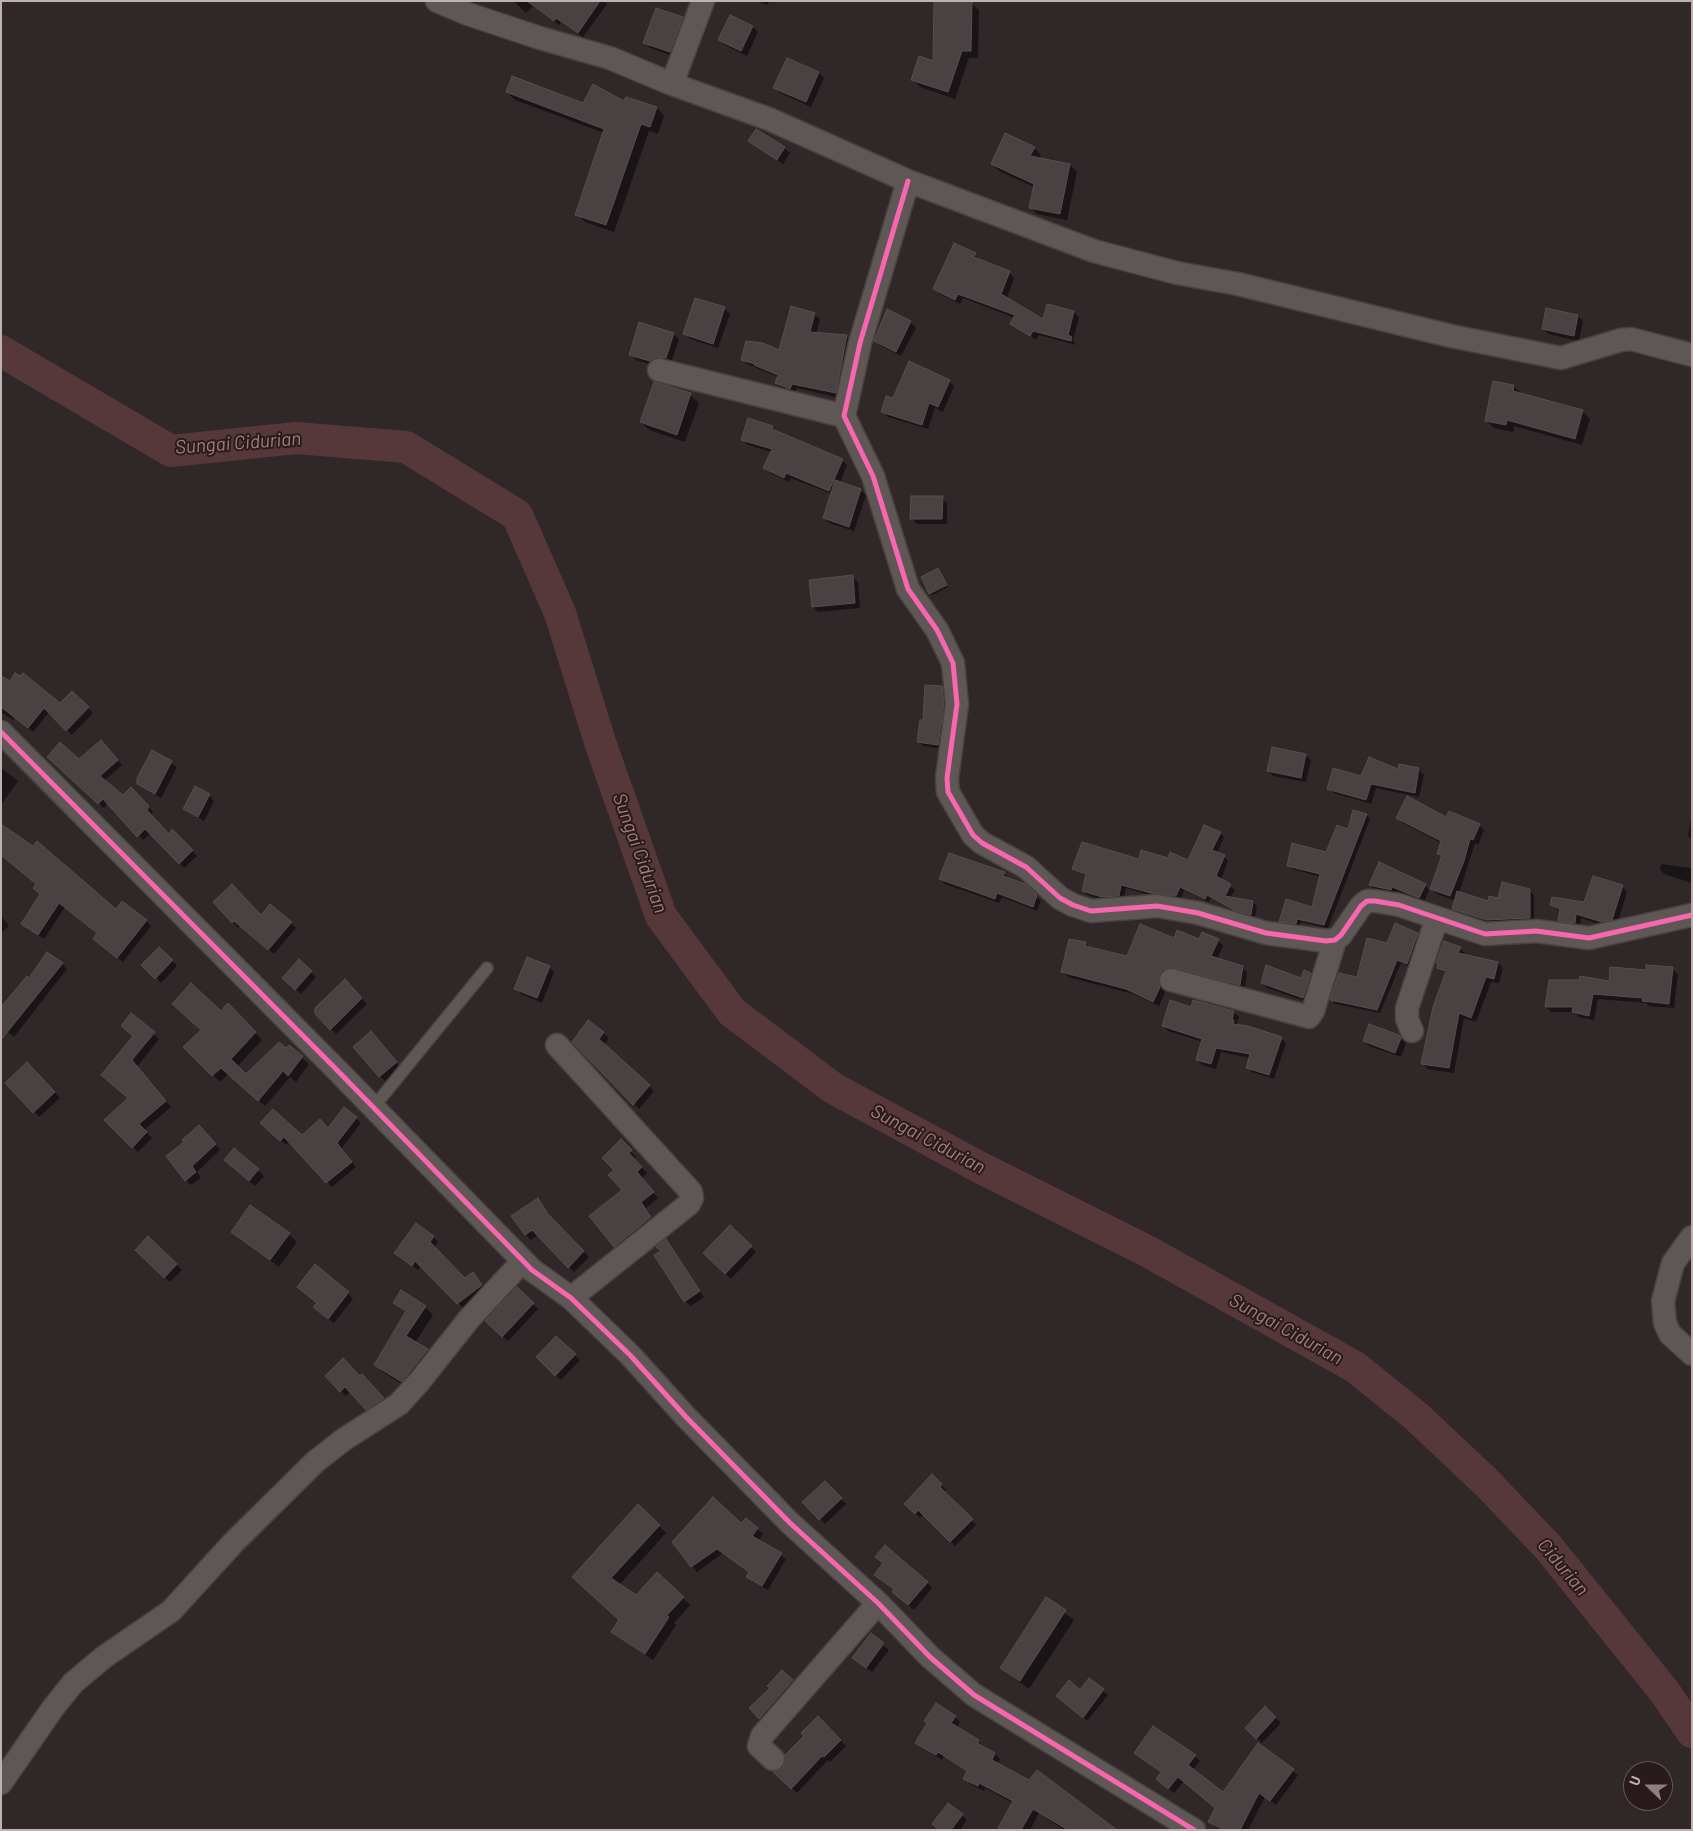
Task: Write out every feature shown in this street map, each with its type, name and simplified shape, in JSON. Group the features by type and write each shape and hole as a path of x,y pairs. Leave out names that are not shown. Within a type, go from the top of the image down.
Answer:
{"street":[{"path":"672,84 703,1"},
{"path":"440,2 540,38 610,58 672,84 769,119 908,181 1094,251 1177,273 1238,284 1451,336 1561,358 1621,340 1631,339 1692,355"},
{"path":"908,181 860,343 844,416 872,476 908,589 937,630 953,663 957,704 947,778 948,792 973,835 982,843 1026,867 1066,902 1092,910 1157,906 1198,913 1266,933 1326,941 1335,940"},
{"path":"659,370 844,416"},
{"path":"1,732 524,1261 570,1298 630,1356 686,1417 790,1523 878,1603 930,1657 974,1695 1194,1830"},
{"path":"1171,980 1309,1017 1313,1011 1335,940 1366,901 1391,902 1485,934 1536,931 1589,938 1692,915"},
{"path":"1412,1031 1407,1019 1407,1008 1437,918"},
{"path":"557,1045 691,1192 692,1198 689,1204 570,1298"},
{"path":"1692,1237 1680,1250 1668,1274 1663,1307 1665,1323 1670,1334 1692,1354"},
{"path":"1,1783 53,1708 73,1683 104,1656 171,1612 233,1543 315,1462 343,1440 404,1399 469,1319 524,1261"},
{"path":"773,1759 759,1746 762,1736 878,1603"}],"lane":[{"path":"372,1108 488,968"}],"building":[{"path":"527,1 600,1 578,33 556,18 554,21"},
{"path":"934,1 972,1 971,51 962,51 948,92 911,80 919,56 933,61"},
{"path":"656,8 683,17 670,52 643,43"},
{"path":"730,15 753,26 741,51 718,40"},
{"path":"787,58 819,72 806,102 773,88"},
{"path":"512,76 583,103 593,84 624,101 626,97 657,107 650,127 641,124 606,225 575,215 604,129 506,92"},
{"path":"756,129 785,147 777,160 748,141"},
{"path":"1005,133 1035,147 1030,156 1070,164 1060,214 1029,208 1034,184 991,164"},
{"path":"954,243 976,253 974,257 1010,271 1001,294 1043,319 1047,304 1074,311 1068,335 1072,337 1071,341 1033,331 1030,336 1010,324 1015,315 958,294 955,300 933,289"},
{"path":"695,298 725,307 713,344 683,334"},
{"path":"791,306 815,313 810,332 847,335 836,393 792,384 790,389 775,383 778,375 755,364 741,360 746,341 763,343 779,350"},
{"path":"1546,308 1578,315 1574,336 1542,329"},
{"path":"887,309 911,321 896,352 874,341"},
{"path":"639,322 674,333 666,358 656,357 650,361 629,355"},
{"path":"909,361 950,380 938,407 929,403 922,425 881,412 886,396 893,398"},
{"path":"1493,381 1514,385 1513,391 1583,410 1575,439 1507,420 1506,425 1485,421"},
{"path":"654,382 691,393 677,435 640,422"},
{"path":"748,418 773,426 772,429 843,459 829,491 786,473 784,478 763,468 772,449 741,440"},
{"path":"835,480 861,489 849,527 823,518"},
{"path":"911,496 943,496 942,519 910,519"},
{"path":"938,568 947,585 929,594 921,577"},
{"path":"853,575 855,603 812,607 809,580"},
{"path":"15,673 20,676 23,673 60,703 72,691 89,707 66,731 44,708 28,728 1,707 1,676 10,681"},
{"path":"925,685 942,686 944,704 938,745 917,742 920,720 923,720"},
{"path":"101,740 118,760 100,776 123,795 131,787 149,806 147,810 169,834 172,829 193,850 179,864 145,829 137,837 103,799 98,804 47,757 60,742 79,759"},
{"path":"1272,747 1306,754 1301,778 1267,771"},
{"path":"152,750 172,761 155,794 137,784 137,778"},
{"path":"1369,757 1398,769 1399,764 1419,768 1415,793 1371,784 1366,800 1327,789 1333,768 1361,776"},
{"path":"195,786 210,794 198,817 183,809"},
{"path":"1407,796 1446,817 1449,811 1480,824 1473,840 1470,839 1464,861 1450,896 1430,889 1442,855 1437,854 1441,841 1396,818"},
{"path":"1353,810 1367,814 1324,925 1297,919 1296,924 1279,922 1286,899 1312,907 1320,874 1287,866 1292,843 1326,852 1337,825 1348,829"},
{"path":"1,824 33,846 37,841 116,909 122,901 147,920 117,958 93,939 97,933 59,903 38,935 21,924 40,894 33,888 36,884 1,855"},
{"path":"1204,825 1221,832 1212,850 1225,855 1216,876 1231,884 1225,896 1253,901 1251,915 1236,911 1207,895 1205,899 1180,887 1176,896 1151,893 1121,885 1119,896 1102,897 1082,891 1086,874 1072,869 1082,842 1139,859 1141,850 1168,858 1170,852 1188,860"},
{"path":"949,853 1005,872 1003,876 1026,884 1037,895 1033,907 997,893 995,899 939,879"},
{"path":"1379,862 1426,884 1419,898 1392,887 1391,890 1369,885"},
{"path":"1593,876 1623,885 1612,920 1602,922 1576,914 1575,923 1558,921 1560,909 1550,905 1552,897 1584,902"},
{"path":"1502,882 1530,889 1530,918 1486,920 1452,909 1457,891 1488,901 1489,896 1498,898"},
{"path":"232,884 261,915 270,904 292,922 268,950 234,921 232,923 213,902"},
{"path":"1395,923 1418,933 1407,964 1397,960 1377,1010 1330,1000 1339,973 1357,977 1367,938 1387,943"},
{"path":"1140,924 1174,938 1177,930 1199,939 1202,932 1219,939 1211,956 1243,966 1240,985 1170,967 1162,970 1159,976 1160,987 1153,1002 1126,989 1061,972 1069,939 1086,942 1085,946 1127,956"},
{"path":"1444,941 1461,947 1458,953 1498,962 1494,979 1486,977 1471,1018 1459,1013 1449,1068 1421,1064 1433,1007 1446,971 1437,968 1438,964 1436,963"},
{"path":"159,947 173,960 155,979 141,965"},
{"path":"47,952 63,963 1,1040 1,1007 27,976 29,978"},
{"path":"527,957 550,966 537,998 514,989"},
{"path":"299,959 312,971 295,990 282,978"},
{"path":"1266,965 1301,978 1304,970 1311,973 1303,998 1261,983"},
{"path":"1646,965 1673,967 1669,1004 1642,1001 1643,998 1593,994 1589,1016 1572,1012 1573,1007 1545,1007 1549,980 1579,980 1580,976 1609,981 1610,967 1646,970"},
{"path":"345,979 362,998 330,1030 315,1014 315,1008"},
{"path":"191,983 221,1011 228,1003 256,1032 231,1059 246,1074 279,1042 286,1048 289,1045 303,1056 288,1076 283,1071 258,1101 221,1068 212,1076 183,1047 201,1030 172,1004"},
{"path":"1170,1000 1191,1007 1193,1000 1234,1011 1233,1024 1248,1026 1282,1037 1269,1075 1246,1068 1250,1054 1216,1048 1211,1064 1196,1060 1202,1039 1162,1026"},
{"path":"131,1013 155,1032 132,1060 166,1101 139,1124 147,1132 132,1148 104,1120 128,1098 101,1075 133,1036 121,1026"},
{"path":"588,1020 604,1032 599,1039 650,1085 633,1105 572,1042"},
{"path":"1369,1024 1399,1035 1401,1038 1395,1053 1363,1041"},
{"path":"371,1031 397,1062 379,1077 353,1047"},
{"path":"27,1062 55,1092 33,1113 5,1083"},
{"path":"344,1107 357,1117 337,1143 352,1162 326,1183 284,1137 280,1141 260,1123 273,1109 302,1135 320,1119 328,1128"},
{"path":"199,1125 216,1144 192,1166 196,1172 185,1181 166,1156 184,1142 182,1140"},
{"path":"621,1139 632,1150 629,1153 642,1167 637,1172 654,1192 641,1202 651,1217 614,1247 589,1216 622,1190 608,1175 614,1170 602,1158"},
{"path":"234,1148 259,1169 249,1181 224,1160"},
{"path":"538,1198 548,1214 584,1251 568,1268 532,1230 525,1235 511,1216"},
{"path":"250,1205 290,1233 270,1260 231,1232"},
{"path":"416,1223 434,1236 430,1242 465,1278 473,1272 482,1285 457,1304 415,1261 412,1266 394,1253"},
{"path":"730,1225 752,1246 725,1274 703,1253"},
{"path":"148,1236 177,1264 164,1278 135,1250"},
{"path":"666,1239 700,1291 684,1302 654,1255 661,1251 656,1247"},
{"path":"315,1264 349,1292 328,1319 313,1307 317,1303 297,1287"},
{"path":"517,1287 534,1303 502,1337 485,1321"},
{"path":"401,1290 426,1306 406,1336 428,1349 402,1382 374,1365 406,1311 393,1303"},
{"path":"556,1336 576,1354 555,1376 536,1357"},
{"path":"343,1358 360,1376 362,1374 384,1398 366,1410 345,1387 340,1392 325,1376"},
{"path":"932,1474 942,1484 940,1487 973,1519 950,1542 918,1510 915,1514 904,1504"},
{"path":"825,1481 842,1498 819,1520 802,1502"},
{"path":"713,1497 741,1523 746,1518 758,1528 752,1536 782,1553 762,1586 746,1577 749,1572 717,1549 691,1567 672,1542"},
{"path":"638,1504 660,1525 611,1578 636,1595 657,1572 684,1597 667,1615 669,1617 645,1654 611,1632 619,1620 572,1577"},
{"path":"885,1545 928,1582 908,1605 892,1592 894,1589 874,1575 883,1563 875,1557"},
{"path":"1046,1597 1066,1610 1020,1681 1000,1668"},
{"path":"871,1633 884,1643 866,1668 852,1658"},
{"path":"782,1670 793,1680 759,1719 749,1708 770,1688 767,1686"},
{"path":"1089,1678 1104,1689 1083,1718 1056,1696 1069,1680 1080,1690"},
{"path":"936,1703 956,1716 951,1723 979,1740 977,1743 995,1753 992,1760 1029,1780 1037,1770 1117,1830 1068,1830 1033,1809 1021,1830 997,1830 1013,1801 979,1783 978,1786 963,1779 967,1771 938,1752 936,1755 915,1743 927,1723 924,1721"},
{"path":"1265,1706 1276,1717 1256,1739 1245,1728"},
{"path":"818,1716 841,1740 824,1757 822,1756 791,1789 773,1772 783,1768 785,1755 804,1736 801,1733"},
{"path":"1153,1726 1196,1755 1188,1765 1223,1792 1258,1743 1294,1769 1270,1801 1259,1793 1240,1830 1224,1830 1208,1822 1215,1808 1178,1777 1168,1789 1156,1779 1161,1772 1134,1753"},
{"path":"948,1803 963,1814 951,1830 939,1830 932,1824"}],"waterway":[{"name":"Sungai Cidurian","path":"1,351 171,451 296,438 406,447 517,515 560,613 600,742 661,916 732,1012 833,1088 979,1167 1147,1251 1355,1367 1417,1417 1487,1483 1548,1547 1664,1691 1692,1732"}],"cycle path":[{"path":"908,181 860,343 844,416 873,476 908,589 937,630 953,663 957,704 947,778 948,792 973,835 982,843 1026,867 1060,898 1091,911 1157,906 1198,913 1266,933 1326,941 1335,940 1341,935 1361,906 1367,901 1399,905 1485,934 1536,931 1589,938 1692,915"},
{"path":"1,732 332,1065 532,1270 571,1298 630,1355 686,1417 790,1523 878,1603 930,1657 974,1695 1194,1830"}],"water label":[{"name":"Cidurian","path":"1563,1567"}]}
